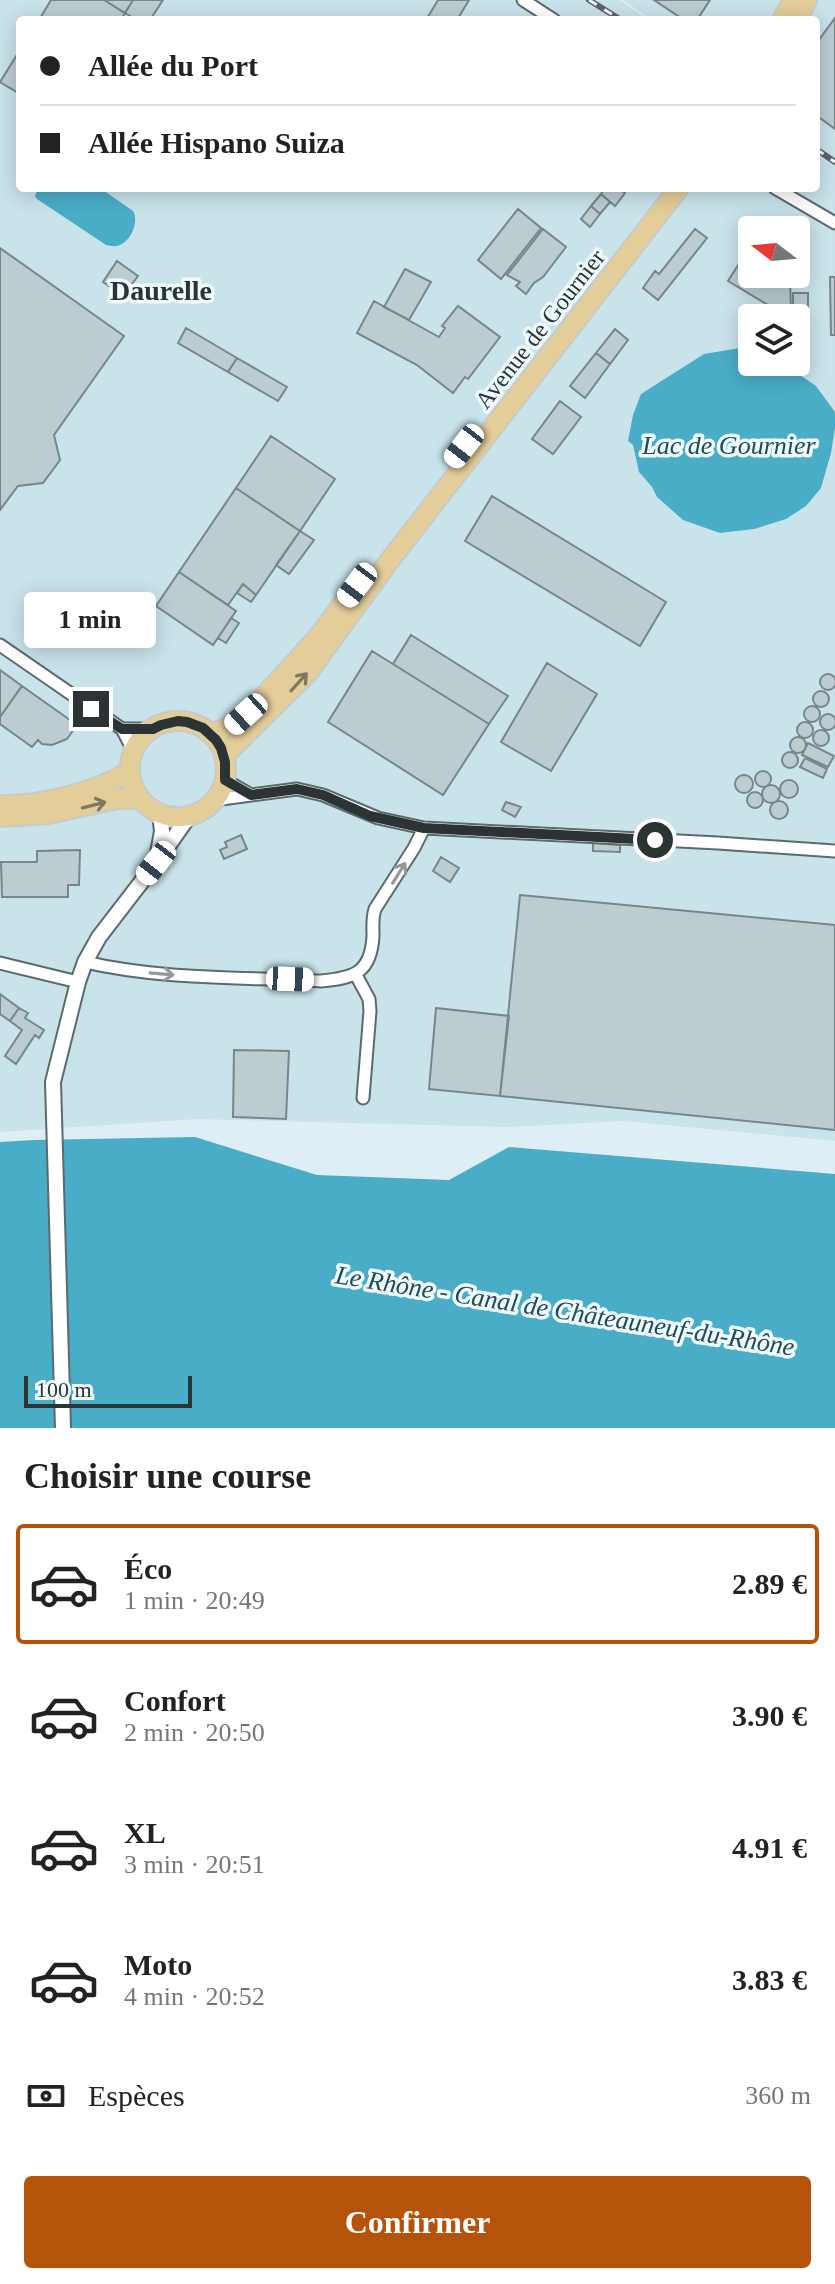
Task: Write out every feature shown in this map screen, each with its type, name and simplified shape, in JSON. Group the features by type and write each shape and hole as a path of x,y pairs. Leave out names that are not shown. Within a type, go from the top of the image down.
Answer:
{"main road":[{"name":"Avenue de Gournier","path":"210,734 234,725 242,718 318,637 662,192"},
{"name":"Avenue de Gournier","path":"224,756 307,674 390,560 676,192"},
{"path":"169,722 187,722 210,734 224,756 225,780 214,800 202,811 189,816 171,817 150,808 135,790 130,771 140,740 153,729 169,722"},
{"path":"0,805 20,805 92,790 112,783 130,771"},
{"path":"0,817 48,814 118,799 140,798"}],"street":[{"path":"523,0 548,16"},
{"path":"782,192 835,223"},
{"path":"0,645 122,729 134,752"},
{"path":"122,729 153,729"},
{"path":"225,780 251,795"},
{"path":"214,800 297,789 323,795 370,816 424,828 835,851"},
{"path":"156,863 162,831 160,814"},
{"path":"63,1428 55,1073 85,962 99,937 189,816"},
{"path":"85,962 114,969 165,974 321,981 356,975 371,956 375,909 410,856 424,828"},
{"path":"0,963 78,982"},
{"path":"356,975 369,999 370,1011 363,1098"}],"shaded area":[{"path":"0,0 619,0 643,16 16,16 16,192 820,192 820,16 807,16 817,0 835,0 835,1141 624,1121 506,1127 198,1119 0,1132"},
{"path":"623,0 784,0 774,16 646,16"}],"water":[{"path":"36,192 106,192 133,211 133,230 120,245 106,245 35,196"},
{"name":"Lac de Gournier","path":"738,348 738,376 801,376 816,386 835,412 831,453 821,488 806,506 786,519 754,529 720,533 683,520 657,497 639,472 633,445 628,441 641,394 704,354"},
{"name":"Le Rhône - Canal de Châteauneuf-du-Rhône","path":"195,1137 317,1175 449,1180 509,1147 835,1174 835,1428 0,1428 0,1142"}],"building":[{"path":"51,0 104,0 125,13 123,16 41,16"},
{"path":"104,0 133,0 125,13"},
{"path":"133,0 163,0 153,16 130,16 125,13"},
{"path":"438,0 469,0 459,16 428,16"},
{"path":"654,0 710,0 700,16 678,16"},
{"path":"835,18 835,129 820,118 820,39"},
{"path":"16,56 16,92 0,82"},
{"path":"602,192 625,193 615,206"},
{"path":"601,194 610,202 600,214 591,206"},
{"path":"591,206 600,214 590,227 581,219"},
{"path":"518,209 541,228 501,279 478,260"},
{"path":"543,229 566,247 526,294 516,286 520,282 507,275"},
{"path":"695,229 707,238 658,300 643,288 655,271 659,274"},
{"path":"0,248 124,336 54,435 60,460 43,483 18,486 0,510"},
{"path":"117,261 138,276 123,296 103,282"},
{"path":"738,265 738,287 728,281"},
{"path":"405,269 431,282 409,320 384,307"},
{"path":"830,277 835,277 835,335 831,335"},
{"path":"740,288 790,288 791,304 766,304"},
{"path":"793,293 808,293 808,304 793,304"},
{"path":"374,301 439,337 445,328 442,326 458,306 500,337 468,379 465,377 453,393 417,365 357,333"},
{"path":"186,328 237,358 228,372 178,343"},
{"path":"615,329 628,340 610,364 596,353"},
{"path":"596,353 610,364 585,398 570,386"},
{"path":"237,358 287,387 278,401 228,372"},
{"path":"560,401 581,417 553,454 532,439"},
{"path":"271,436 335,479 300,531 236,488"},
{"path":"236,488 300,531 256,595 243,584 228,605 179,572"},
{"path":"492,496 666,602 640,646 465,541"},
{"path":"300,531 314,540 289,574 276,565"},
{"path":"179,572 236,611 213,645 156,606"},
{"path":"243,584 256,595 251,602 237,593"},
{"path":"231,618 239,623 226,643 218,638"},
{"path":"411,635 508,696 489,724 393,664"},
{"path":"372,651 489,724 443,795 328,722"},
{"path":"547,663 597,694 551,771 501,742"},
{"path":"0,670 22,686 0,717"},
{"path":"828,674 836,682 828,690 820,682"},
{"path":"22,686 77,725 67,739 52,745 42,744 38,740 32,747 0,724 0,717"},
{"path":"821,691 827,693 827,705 821,707 815,705 813,699 815,693"},
{"path":"812,706 818,708 818,720 812,722 806,720 804,714 806,708"},
{"path":"828,714 834,716 834,728 828,730 822,728 820,722 822,716"},
{"path":"805,722 811,724 811,736 805,738 799,736 797,730 799,724"},
{"path":"818,730 824,730 829,738 827,744 818,746 813,741 813,735"},
{"path":"798,737 804,739 804,751 798,753 792,751 790,745 792,739"},
{"path":"808,743 834,756 828,767 802,755"},
{"path":"790,752 796,754 796,766 790,768 784,766 782,760 784,754"},
{"path":"805,758 827,769 823,778 800,767"},
{"path":"760,771 766,771 771,779 769,785 760,787 755,782 755,776"},
{"path":"744,775 753,784 744,793 735,784"},
{"path":"789,780 798,789 789,798 780,789"},
{"path":"771,785 780,794 771,803 762,794"},
{"path":"752,792 758,792 763,800 761,806 752,808 747,803 747,797"},
{"path":"779,801 788,810 779,819 770,810"},
{"path":"506,802 521,807 515,817 502,810"},
{"path":"241,835 247,849 224,859 220,850 227,847 225,842"},
{"path":"593,843 620,845 620,852 593,851"},
{"path":"80,850 79,885 68,885 68,897 2,897 1,862 37,862 37,851"},
{"path":"441,857 459,868 450,882 433,871"},
{"path":"520,895 835,925 835,1130 500,1096"},
{"path":"0,994 19,1008 10,1021 0,1014"},
{"path":"19,1008 28,1013 25,1018 44,1030 39,1038 35,1035 16,1064 5,1056 22,1030 10,1021"},
{"path":"436,1008 509,1016 500,1096 429,1089"},
{"path":"234,1050 289,1051 286,1119 233,1117"}],"railway":[{"path":"589,0 615,16"},
{"path":"820,152 835,162"}],"district":[{"name":"Daurelle","path":"161,290"}],"route":[{"path":"91,709 122,729 153,729 178,721 203,728 221,748 225,780 251,795 297,789 323,795 370,816 424,828 655,840"}]}
